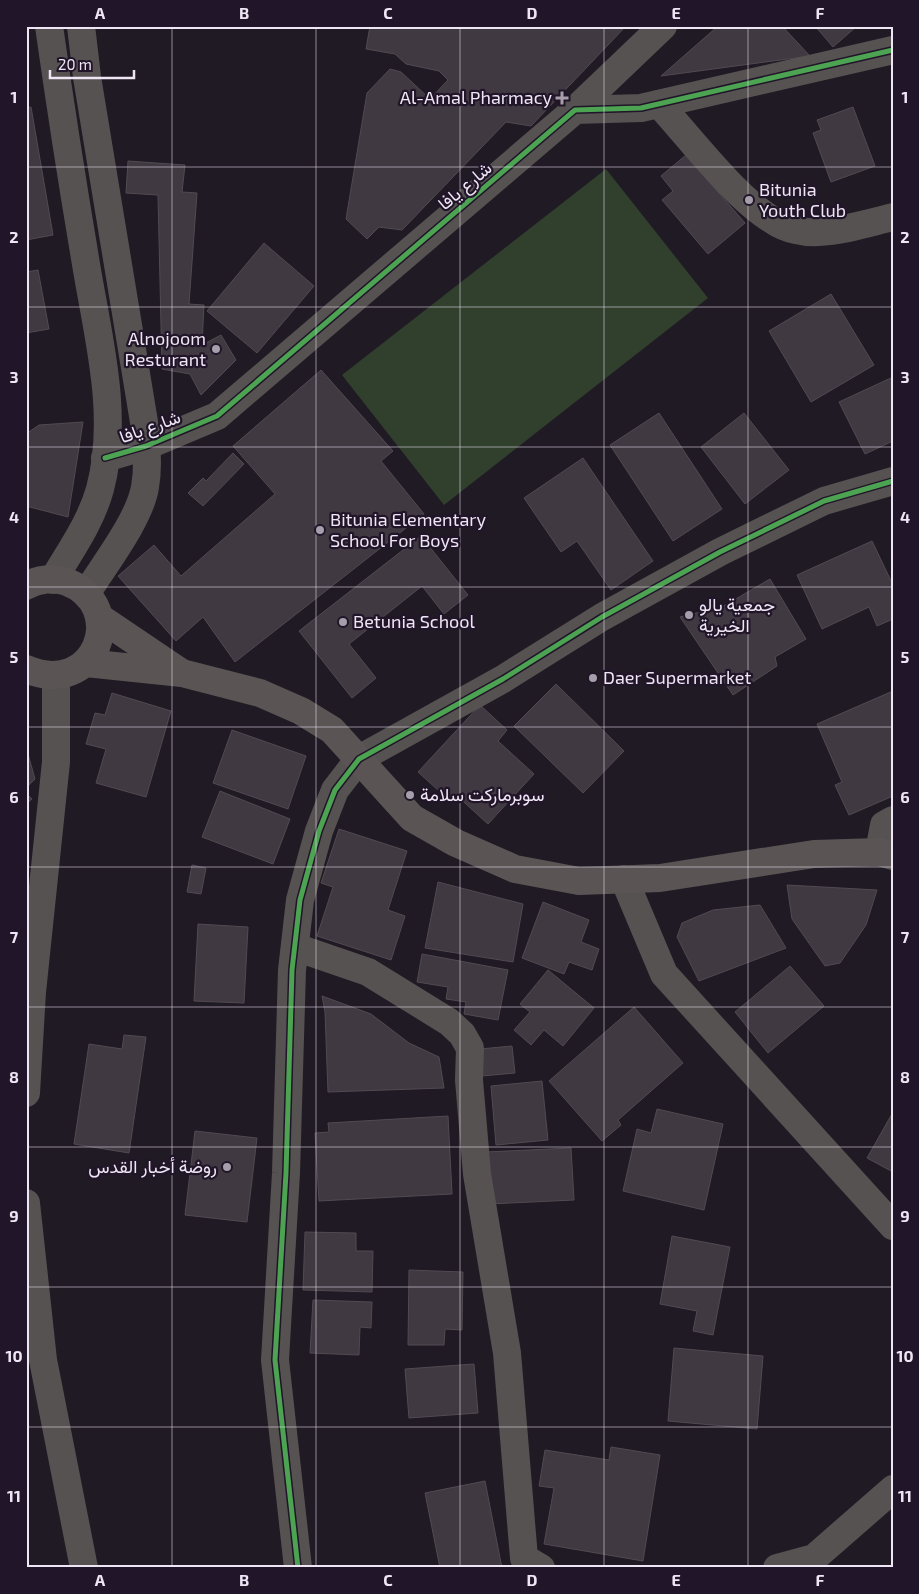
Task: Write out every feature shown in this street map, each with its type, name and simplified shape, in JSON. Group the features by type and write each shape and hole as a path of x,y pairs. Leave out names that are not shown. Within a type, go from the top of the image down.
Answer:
{"main road":[{"path":"26,586 46,579 61,580 76,585 93,605 182,673"},
{"path":"26,669 40,675 56,676 66,674 86,663 98,644 93,605"},
{"path":"86,663 182,673 260,693 301,711 332,730 412,818 456,843 515,869 579,881 660,878 814,854 886,854"}],"street":[{"name":"شارع يافا","path":"49,26 63,126 107,388 109,440 100,490 86,525 53,580"},
{"path":"81,26 87,77 146,446 145,488 93,605"},
{"name":"شارع يافا","path":"105,458 146,446 217,416 575,110 663,26"},
{"path":"575,110 641,108 893,50"},
{"path":"659,104 740,194 774,221 795,230 817,233 849,228 893,217"},
{"path":"298,1568 275,1360 286,1173 294,948 300,900 318,831 335,790 359,759 502,679 602,617 720,552 824,501 893,481"},
{"path":"26,1093 32,992 56,762 56,676"},
{"path":"886,854 884,825 893,820"},
{"path":"624,879 664,974 893,1226"},
{"path":"294,948 368,972 449,1022 462,1034 470,1048 469,1080 477,1174 507,1353 524,1558 541,1568"},
{"path":"26,1203 43,1360 84,1568"},
{"path":"777,1568 814,1558 893,1489"}],"green space":[{"path":"606,169 708,298 444,505 342,375"}],"building":[{"path":"370,26 626,26 531,126 506,122 402,230 379,227 367,239 346,219 367,93 390,69 401,72 430,99 448,80 439,71 406,64 395,54 366,49"},
{"path":"718,26 782,26 810,56 661,76"},
{"path":"815,26 857,26 833,47"},
{"path":"31,107 53,235 26,240 26,108"},
{"path":"853,107 875,166 831,182 813,133 821,130 817,120"},
{"path":"686,155 745,223 708,254 662,200 673,191 661,176"},
{"path":"128,161 185,165 182,192 197,193 189,304 204,305 202,345 221,335 236,360 201,395 190,374 162,369 158,195 126,193"},
{"path":"264,243 314,286 257,353 207,311"},
{"path":"38,270 49,329 26,333 26,272"},
{"path":"831,294 874,365 811,402 769,331"},
{"name":"Bitunia Elementary School For Boys","path":"321,370 393,451 381,461 424,514 235,662 203,617 176,641 118,576 154,545 181,576 275,494 233,446"},
{"path":"893,377 893,441 865,454 839,402"},
{"path":"659,413 722,509 673,541 610,445"},
{"path":"744,413 789,470 745,504 701,447"},
{"path":"83,422 68,517 26,506 26,434 39,425"},
{"path":"233,453 244,464 203,506 188,493 203,478 206,481"},
{"path":"583,458 653,561 611,590 577,541 561,552 524,498"},
{"name":"Betunia School","path":"421,536 468,595 444,614 422,586 349,644 376,678 352,698 299,631"},
{"path":"872,541 893,585 893,619 877,626 869,607 822,629 797,575"},
{"path":"770,579 806,639 775,657 777,666 733,695 680,617 722,607"},
{"path":"556,684 624,751 583,793 514,726"},
{"path":"893,691 893,796 849,815 835,785 842,782 817,724"},
{"path":"112,693 171,711 146,797 96,783 106,749 86,744 95,713 105,715"},
{"path":"480,705 507,730 498,741 534,774 488,824 455,794 449,800 418,772"},
{"path":"232,730 306,756 288,809 213,783"},
{"path":"26,747 35,779 26,788"},
{"path":"220,791 290,819 273,864 202,837"},
{"path":"26,793 32,799 26,804"},
{"path":"339,829 407,851 388,910 405,916 391,960 317,936 333,887 321,883"},
{"path":"192,865 206,868 201,894 187,892"},
{"path":"438,882 523,904 513,962 425,948"},
{"path":"787,885 877,890 866,925 840,963 825,966 792,919"},
{"path":"543,902 589,920 581,942 599,949 592,970 569,962 564,974 522,958"},
{"path":"760,905 786,948 699,981 677,937 682,923 713,910"},
{"path":"198,924 248,927 244,1003 194,1001"},
{"path":"422,954 508,970 498,1020 464,1014 466,1002 446,999 448,987 417,982"},
{"path":"790,966 824,1006 768,1053 735,1012"},
{"path":"548,970 594,1008 563,1046 544,1030 531,1045 514,1030 530,1012 520,1004"},
{"path":"322,996 371,1014 409,1043 439,1057 444,1088 328,1092 325,1012"},
{"path":"634,1007 683,1063 618,1120 621,1125 602,1141 549,1081"},
{"path":"124,1035 146,1037 129,1153 74,1144 89,1044 122,1049"},
{"path":"512,1046 515,1073 482,1076 480,1049"},
{"path":"542,1081 548,1140 496,1145 491,1086"},
{"path":"657,1109 723,1124 704,1210 623,1191 637,1129 651,1133"},
{"path":"893,1112 893,1172 867,1158"},
{"path":"448,1116 452,1194 319,1201 315,1133 329,1132 328,1123"},
{"path":"195,1131 257,1138 247,1222 185,1215"},
{"path":"571,1148 574,1200 489,1204 486,1152"},
{"path":"305,1232 356,1233 356,1251 373,1251 372,1292 303,1290"},
{"path":"672,1236 730,1247 713,1335 693,1331 697,1311 660,1304"},
{"path":"409,1270 463,1272 462,1330 445,1329 444,1345 408,1345"},
{"path":"313,1300 372,1302 371,1328 360,1327 359,1355 310,1353"},
{"path":"674,1348 763,1356 757,1429 668,1421"},
{"path":"474,1364 478,1413 409,1418 405,1369"},
{"path":"611,1447 660,1455 643,1561 544,1544 554,1488 539,1486 545,1450 609,1460"},
{"path":"485,1481 502,1568 440,1568 425,1493"}],"cycle path":[{"path":"105,458 146,446 217,416 575,110 641,108 893,50"},
{"path":"298,1568 275,1360 286,1173 292,970 300,900 319,831 335,790 359,759 503,679 602,617 720,552 824,501 893,481"}],"place":[{"name":"Al-Amal Pharmacy","path":"562,98"},
{"name":"Bitunia Youth Club","path":"749,200"},
{"name":"Alnojoom Resturant","path":"216,349"},
{"name":"Bitunia Elementary School For Boys","path":"320,530"},
{"name":"جمعية يالو الخيرية","path":"689,615"},
{"name":"Betunia School","path":"343,622"},
{"name":"Daer Supermarket","path":"593,678"},
{"name":"سوبرماركت سلامة","path":"410,795"},
{"name":"روضة أخبار القدس","path":"227,1167"}]}
